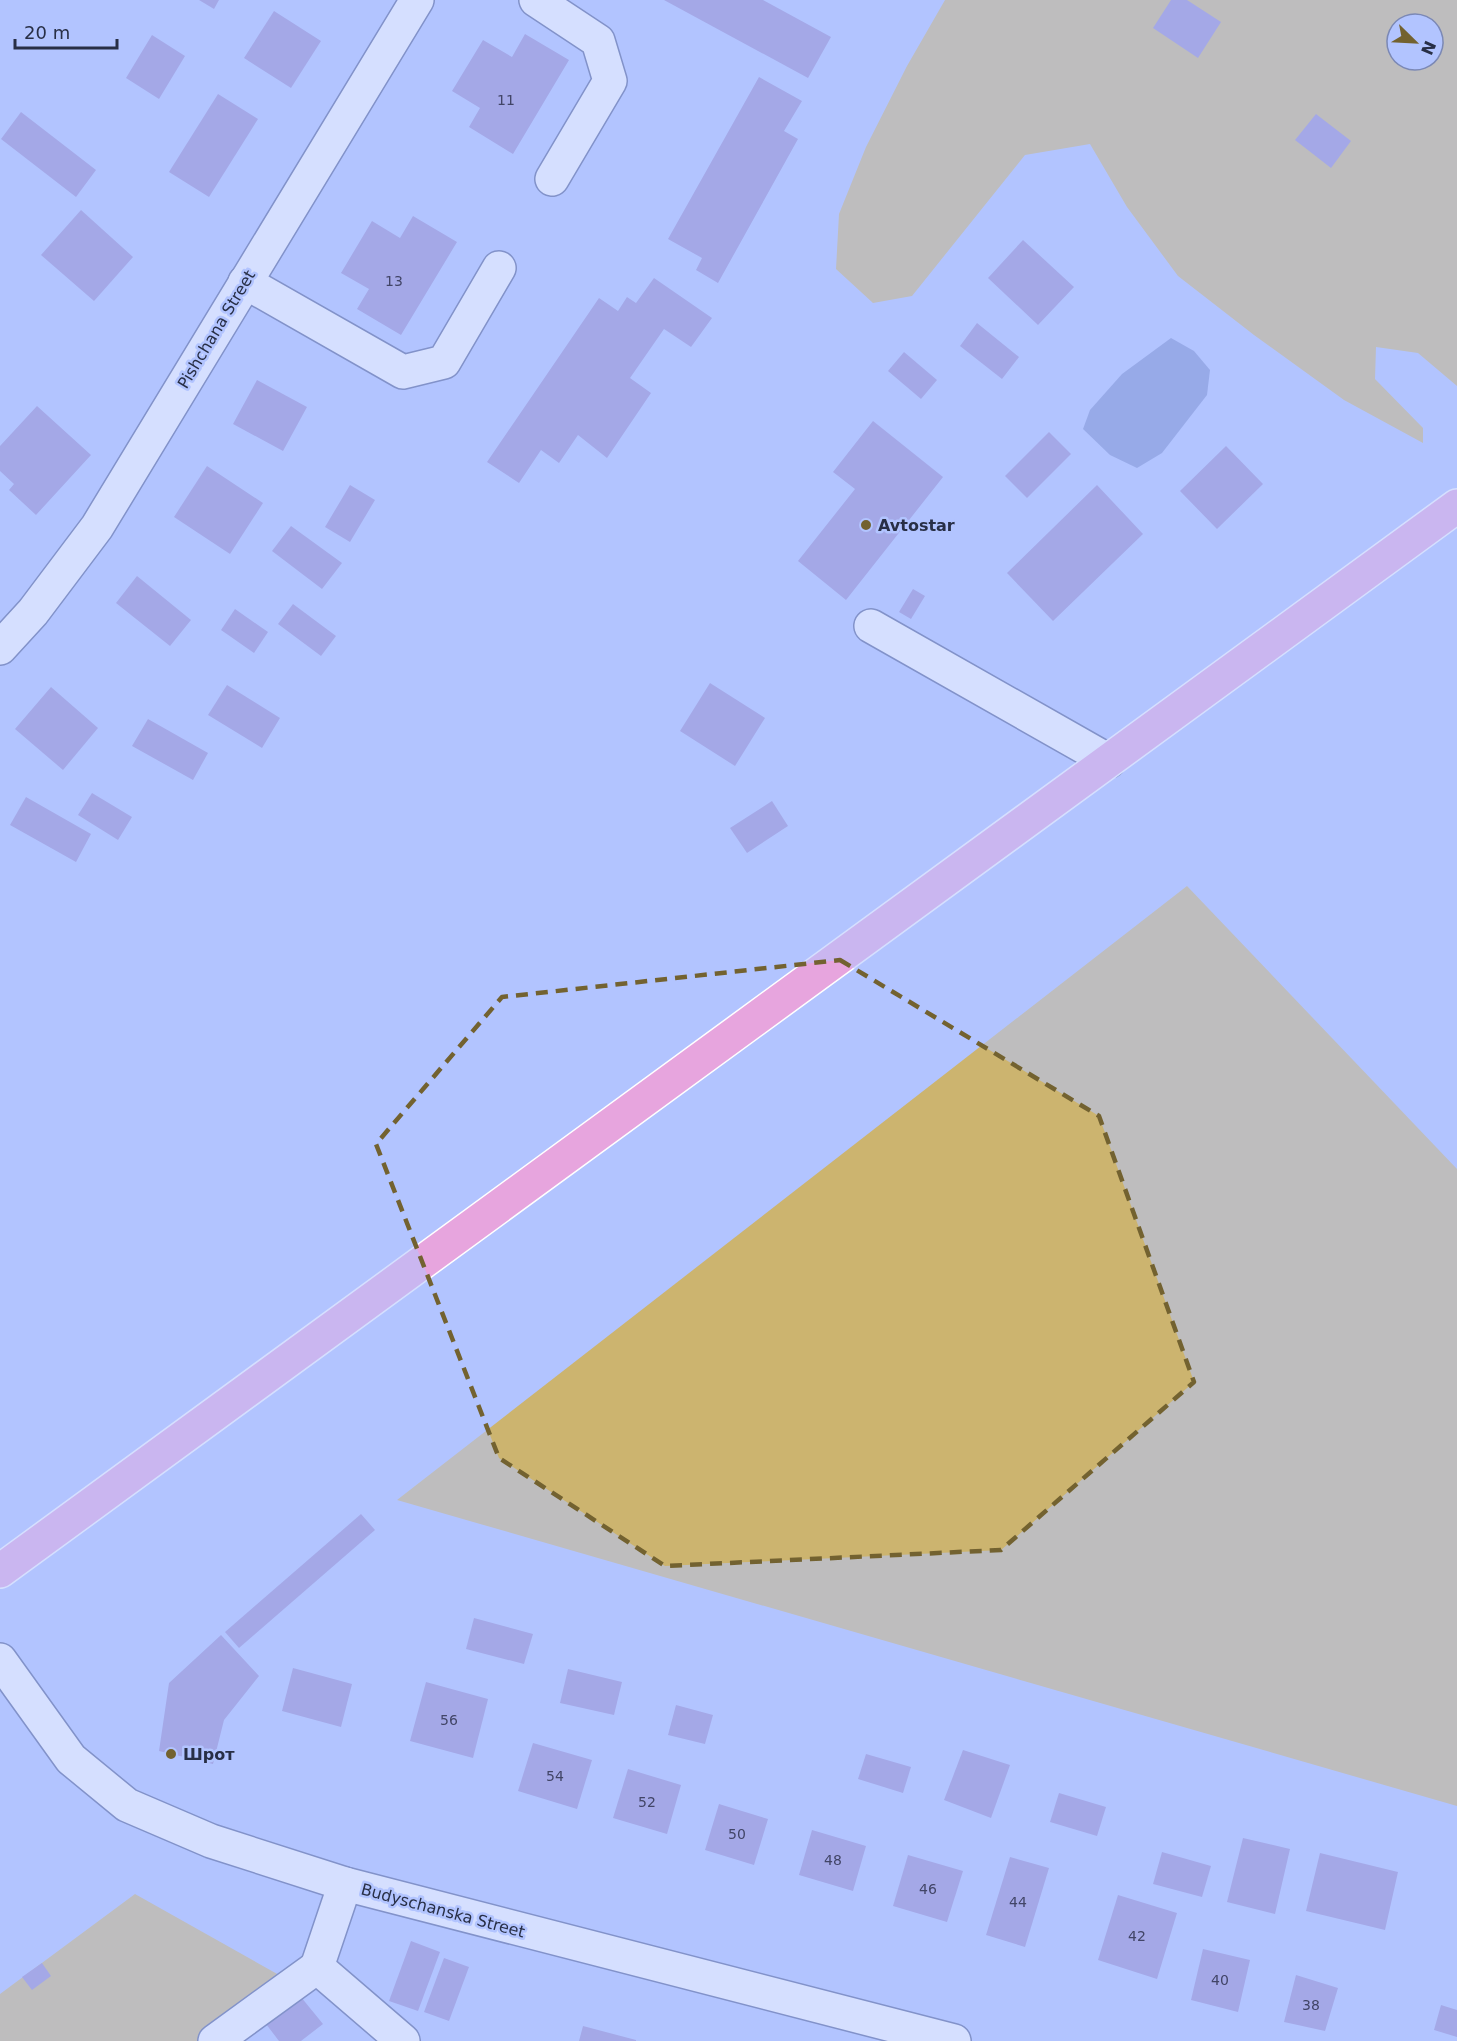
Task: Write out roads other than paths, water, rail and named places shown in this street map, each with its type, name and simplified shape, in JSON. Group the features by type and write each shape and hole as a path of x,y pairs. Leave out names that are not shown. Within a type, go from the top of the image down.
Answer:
{"highway":[{"path":"0,1571 1457,506"}],"street":[{"name":"Pishchana Street","path":"0,648 33,612 97,527 417,0"},
{"path":"536,0 598,41 610,81 552,179"},
{"path":"245,282 403,372 444,362 499,268"},
{"path":"872,626 1108,761"},
{"name":"Budyschanska Street","path":"0,1660 11,1700 71,1760 127,1805 211,1841 345,1884 954,2041"},
{"path":"215,2041 317,1967 345,1884"},
{"path":"317,1967 403,2041"}],"water":[{"path":"1171,338 1194,351 1210,370 1207,395 1162,453 1137,468 1110,455 1083,429 1090,410 1122,374"}],"place":[{"name":"Avtostar","path":"866,525"},
{"name":"Шрот","path":"171,1754"}]}
